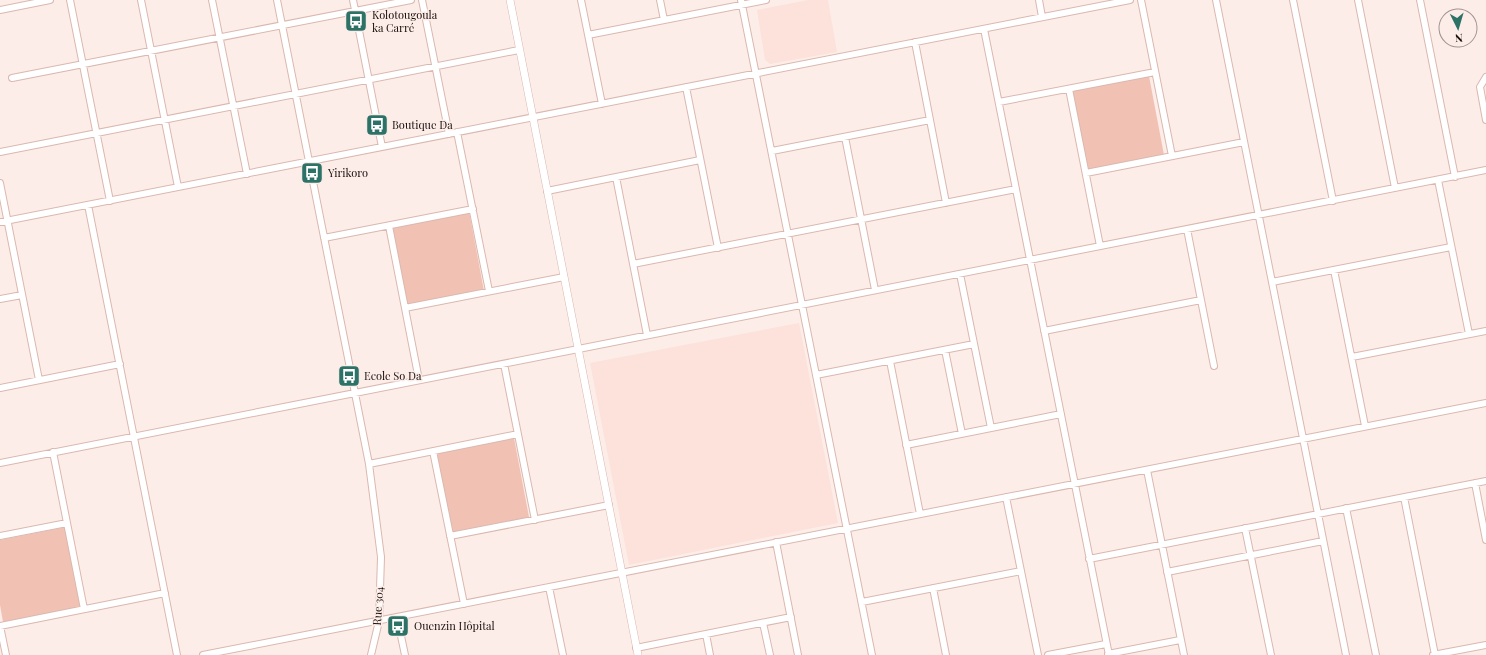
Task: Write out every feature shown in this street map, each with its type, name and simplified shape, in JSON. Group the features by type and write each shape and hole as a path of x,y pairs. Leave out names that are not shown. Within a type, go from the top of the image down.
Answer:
{"street":[{"path":"0,10 50,0"},
{"path":"70,0 110,201"},
{"path":"141,0 178,187"},
{"path":"212,0 247,174"},
{"name":"Rue 304","path":"277,0 369,464 381,557 379,621 371,655"},
{"path":"353,0 382,147"},
{"path":"12,78 411,0"},
{"path":"422,0 449,134"},
{"path":"510,0 637,651 706,634 791,617"},
{"path":"581,0 602,104"},
{"path":"660,0 664,20"},
{"path":"588,35 664,20 742,2 766,0"},
{"path":"1039,0 1042,17"},
{"path":"0,222 1130,0"},
{"path":"1141,0 1172,156"},
{"path":"1216,0 1346,655"},
{"path":"1293,0 1333,200"},
{"path":"1358,0 1395,188"},
{"path":"1420,0 1455,177"},
{"path":"742,2 872,655"},
{"path":"984,29 1108,654 1180,640"},
{"path":"915,42 946,202"},
{"path":"0,152 519,50"},
{"path":"999,102 1155,72"},
{"path":"1486,77 1480,87 1486,120"},
{"path":"686,87 718,248"},
{"path":"1069,88 1100,246"},
{"path":"772,151 930,120"},
{"path":"457,132 489,291"},
{"path":"845,137 875,290"},
{"path":"1086,173 1244,142"},
{"path":"547,190 700,160"},
{"path":"0,463 1486,170"},
{"path":"616,177 647,335"},
{"path":"1438,180 1469,334"},
{"path":"0,183 39,380"},
{"path":"633,264 1016,189"},
{"path":"88,205 178,655"},
{"path":"324,238 472,209"},
{"path":"389,226 419,380"},
{"path":"1187,229 1214,366"},
{"path":"1272,282 1452,247"},
{"path":"1334,270 1365,426"},
{"path":"960,274 991,428"},
{"path":"405,308 564,277"},
{"path":"0,299 22,295"},
{"path":"1044,331 1201,300"},
{"path":"1352,357 1486,331"},
{"path":"816,375 974,344"},
{"path":"945,350 962,434"},
{"path":"890,361 920,514"},
{"path":"0,388 120,364"},
{"path":"504,364 535,520"},
{"path":"203,655 1486,403"},
{"path":"906,445 1061,414"},
{"path":"369,464 518,434"},
{"path":"433,451 464,604"},
{"path":"53,452 84,609"},
{"path":"1147,470 1184,655"},
{"path":"1089,559 1486,481"},
{"path":"1475,483 1486,540"},
{"path":"1006,497 1038,655"},
{"path":"1404,497 1434,655 1486,645"},
{"path":"450,536 608,505"},
{"path":"1346,508 1376,655"},
{"path":"0,536 67,523"},
{"path":"1245,528 1271,655"},
{"path":"1167,572 1324,541"},
{"path":"776,542 798,655"},
{"path":"862,602 1021,571"},
{"path":"549,587 562,655"},
{"path":"933,588 946,655"},
{"path":"6,655 0,626 165,593"},
{"path":"397,617 405,655"},
{"path":"763,623 770,655"},
{"path":"706,634 710,655"},
{"path":"1048,655 1106,644"}],"shaded area":[{"path":"808,0 828,0 837,52 770,64 765,60 757,10"},
{"path":"1149,76 1164,155 1087,170 1072,90"},
{"path":"469,211 484,291 407,305 391,226"},
{"path":"799,323 838,523 629,565 590,363"},
{"path":"514,438 529,517 452,532 437,453"},
{"path":"66,527 81,607 3,622 0,605 0,540"}],"place":[{"name":"Kolotougoula ka Carré","path":"356,21"},
{"name":"Boutique Da","path":"377,125"},
{"name":"Yirikoro","path":"312,173"},
{"name":"Ecole So Da","path":"349,376"},
{"name":"Ouenzin Hôpital","path":"398,626"}]}
